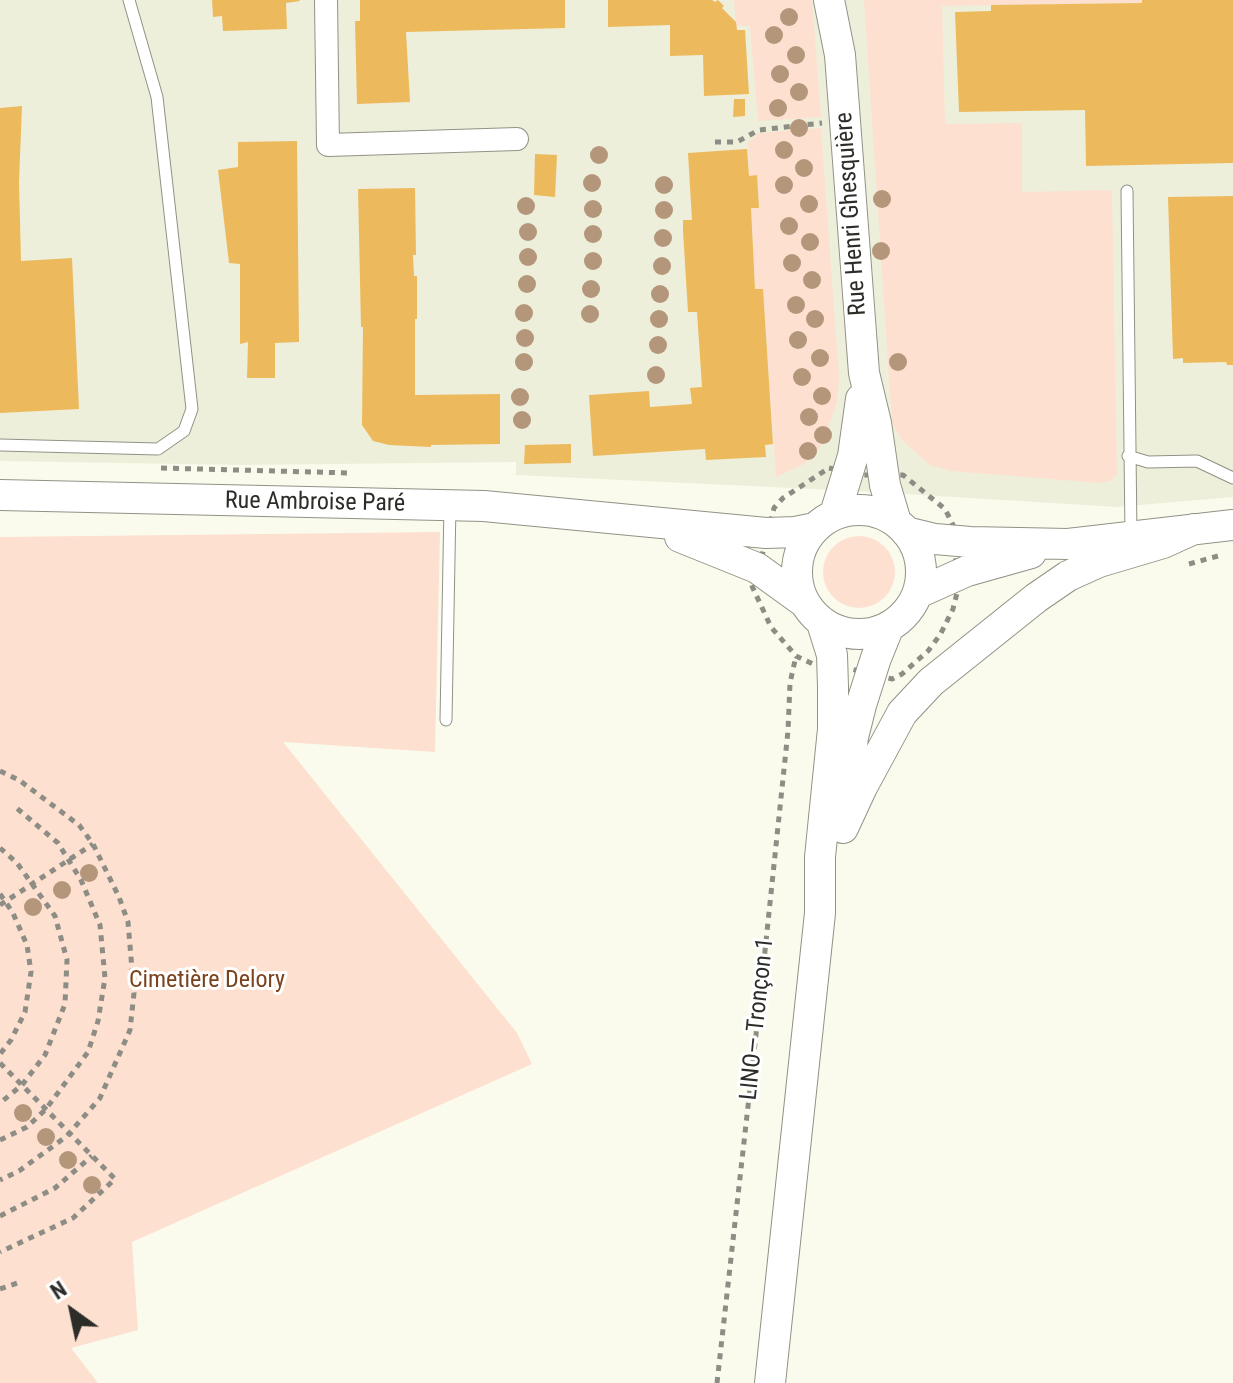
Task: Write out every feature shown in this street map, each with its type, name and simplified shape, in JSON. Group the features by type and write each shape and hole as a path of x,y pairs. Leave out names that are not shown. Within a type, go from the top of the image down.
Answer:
{"main road":[{"name":"Rue Henri Ghesquière","path":"829,0 840,55 864,373 876,423 885,485 901,527"},
{"name":"Rue Henri Ghesquière","path":"840,55 846,0"},
{"name":"Rue Henri Ghesquière","path":"825,521 857,437 864,373"},
{"name":"Rue Ambroise Paré","path":"0,495 450,505 766,533 795,532 825,521"},
{"path":"770,1383 820,913 820,857 833,729 832,655 797,583 797,563 803,544 825,521 848,510 867,510 935,539 1068,544"},
{"name":"Rue Ambroise Paré","path":"629,522 734,557 777,580 813,612"},
{"path":"918,593 967,571 1068,544 1233,525"},
{"path":"813,612 841,632 855,634 876,632 907,612 918,593 921,564 917,550 901,527"},
{"path":"843,828 902,713 931,682 1068,576 1194,529"},
{"path":"820,913 837,861 853,737 870,674 889,626"}],"street":[{"path":"326,0 328,145 517,139"}],"lane":[{"path":"0,445 158,449 184,431 192,409 157,97 129,0"},
{"path":"1127,191 1131,536"},
{"path":"1128,456 1148,462 1197,461 1233,478"},
{"path":"446,720 450,505"}],"path":[{"path":"715,142 737,142 759,130 845,121"},
{"name":"LINO— Tronçon 1","path":"717,1383 761,993 788,731 790,683 796,656"},
{"path":"0,771 19,780 79,825 93,844 128,922 134,993 130,1030 100,1098 69,1133 19,1171 0,1180"},
{"path":"0,1140 27,1127 46,1109 88,1052 98,1021 105,978 100,925 81,880 58,843 13,805"},
{"path":"3,903 93,844"},
{"path":"0,848 17,863 55,916 67,960 65,1004 45,1055 22,1085 0,1103"},
{"path":"0,894 27,945 31,972 25,1012 0,1054"},
{"path":"0,1063 115,1179 73,1218 0,1252"},
{"path":"0,1216 55,1188 92,1156"},
{"path":"0,1289 20,1282"}],"shaded area":[{"path":"0,0 1233,0 1233,497 1117,507 516,475 516,462 242,465 0,461"}],"green space":[{"path":"734,0 812,0 821,117 758,121 750,26 736,26"},
{"path":"864,0 1142,0 1142,3 942,6 945,124 1022,123 1022,192 1112,190 1117,474 1110,481 1099,483 951,471 930,465 903,441 892,423"},
{"path":"821,128 839,377 837,401 825,438 815,454 804,464 776,477 763,289 755,289 751,208 759,207 757,176 749,176 748,143 759,133"},
{"name":"Cimetière Delory","path":"440,532 435,752 283,742 517,1033 532,1064 132,1242 138,1330 71,1348 98,1383 0,1383 0,537"},
{"path":"866,536 885,546 893,558 893,586 885,598 873,606 852,608 833,598 825,586 823,565 833,546 845,538"}],"building":[{"path":"212,0 300,1 286,3 287,29 223,31 222,16 213,17"},
{"path":"360,0 565,0 565,28 406,32 410,102 357,104 355,21 360,21"},
{"path":"608,0 718,0 736,22 737,30 745,30 749,94 704,96 703,55 670,56 670,25 608,27"},
{"path":"1142,0 1233,0 1233,163 1086,166 1085,110 959,112 955,12 991,11 991,5 1142,3"},
{"path":"734,99 745,99 745,116 733,117"},
{"path":"22,106 19,182 21,261 72,258 79,409 0,413 0,108"},
{"path":"297,141 299,342 275,343 275,378 247,378 248,342 240,344 240,264 229,263 218,170 238,167 238,142"},
{"path":"747,149 749,176 757,175 759,208 751,208 755,289 763,289 773,444 765,445 766,457 706,460 705,449 593,456 589,395 649,391 650,407 692,404 690,388 702,387 697,312 688,312 683,231 683,220 692,220 688,153"},
{"path":"535,154 557,155 555,197 534,195"},
{"path":"415,188 415,395 500,394 500,444 389,445 373,441 362,425 363,327 358,189"},
{"path":"1233,196 1233,365 1226,362 1183,363 1183,358 1173,359 1168,197"},
{"path":"571,444 571,463 524,464 525,445"}]}
